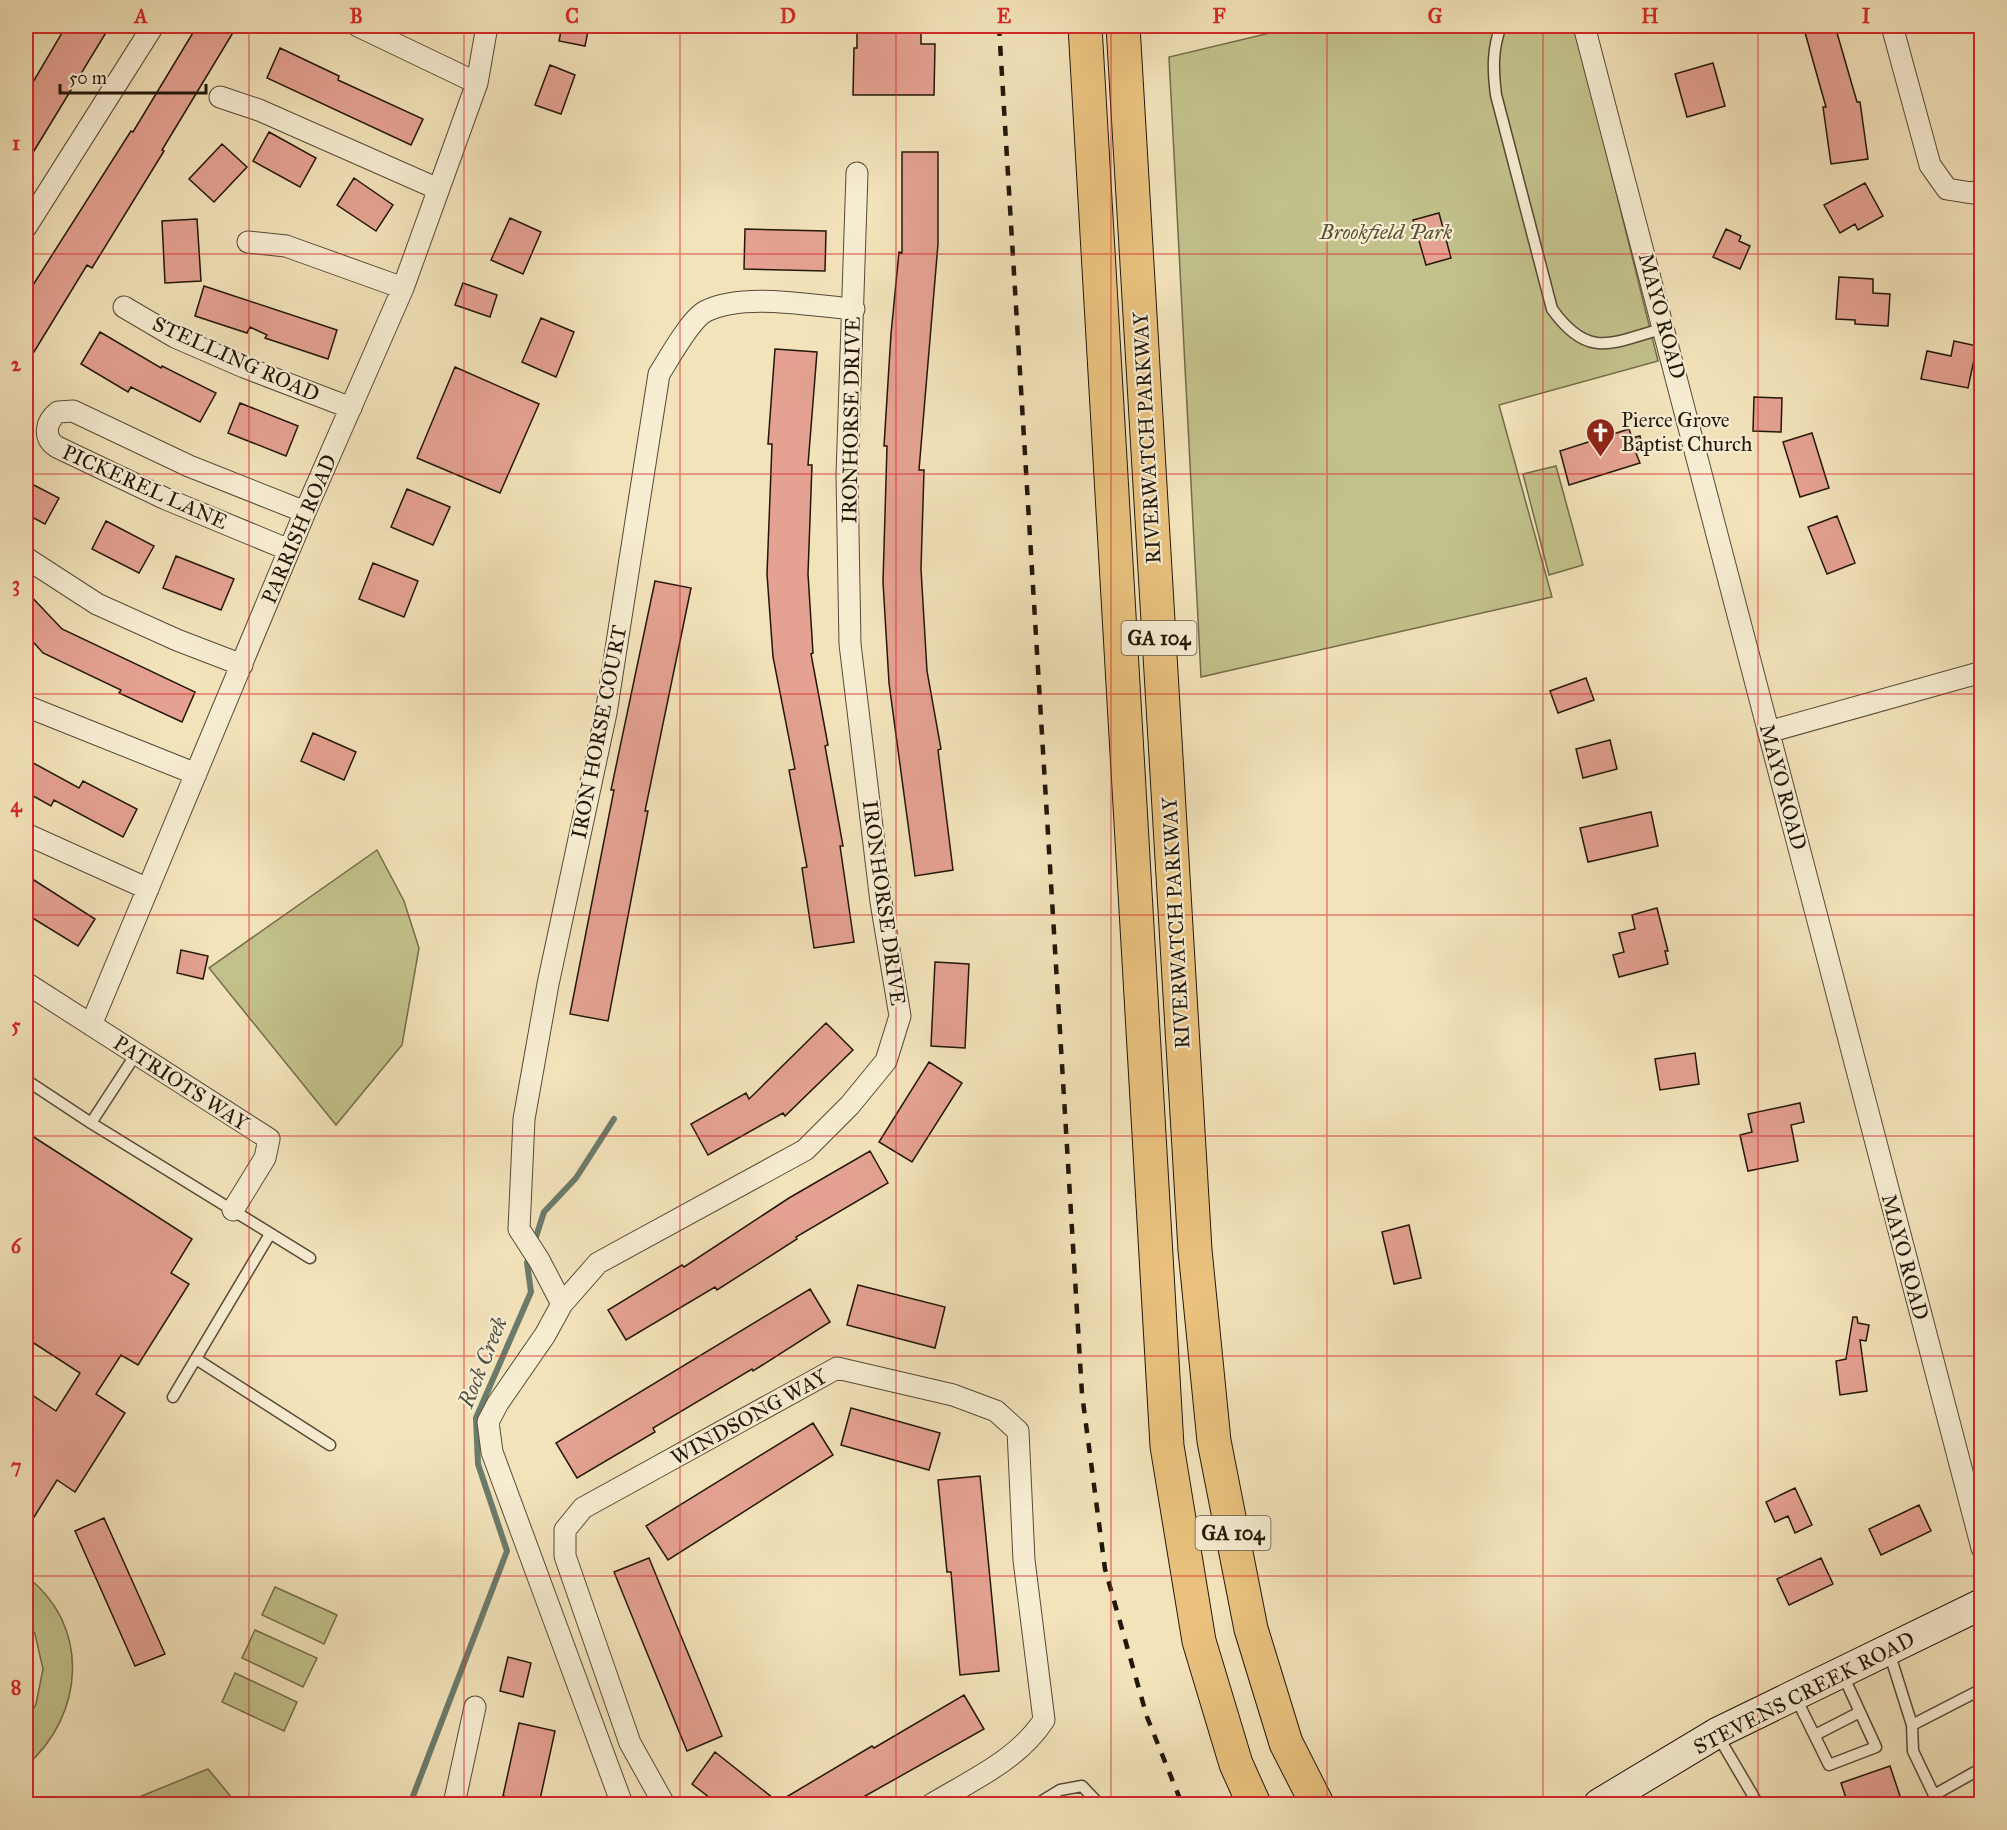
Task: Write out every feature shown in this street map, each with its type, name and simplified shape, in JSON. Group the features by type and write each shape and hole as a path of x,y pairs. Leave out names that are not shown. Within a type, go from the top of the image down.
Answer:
{"main road":[{"name":"RIVERWATCH PARKWAY","path":"1086,26 1167,1446 1199,1641 1236,1764 1254,1804"},
{"name":"RIVERWATCH PARKWAY","path":"1123,26 1195,1250 1214,1441 1251,1629 1286,1743 1317,1804"}],"street":[{"path":"26,227 153,26"},
{"path":"358,26 477,83"},
{"name":"PARRISH ROAD","path":"91,1025 305,512 403,288 477,83 487,26"},
{"name":"MAYO ROAD","path":"1584,26 1665,328 1768,732 1982,1548"},
{"path":"1892,26 1930,165 1947,189 1972,193 1982,190"},
{"path":"220,98 259,110 438,189"},
{"name":"IRONHORSE DRIVE","path":"622,1804 492,1452 488,1422 545,1335 562,1304 598,1263 805,1149 850,1105 886,1061 900,1016 881,902 850,644 848,475 857,172"},
{"path":"248,242 286,246 403,288"},
{"name":"IRON HORSE COURT","path":"562,1304 539,1260 519,1229 524,1119 548,984 606,713 659,374 676,345 704,312 741,301 854,309"},
{"name":"STELLING ROAD","path":"124,307 175,337 244,367 351,408"},
{"name":"PICKEREL LANE","path":"289,550 166,499 57,447 49,442 47,437 50,422 58,412 73,411 189,466 305,512"},
{"path":"26,558 97,604 177,640 242,664"},
{"path":"1768,732 1982,672"},
{"path":"26,706 196,774"},
{"path":"26,834 148,889"},
{"name":"PATRIOTS WAY","path":"26,983 269,1139 265,1158 233,1210"},
{"name":"WINDSONG WAY","path":"664,1804 630,1743 565,1556 565,1530 583,1508 837,1368 953,1395 996,1411 1018,1431 1024,1560 1044,1720 1031,1740 1000,1764 932,1804"},
{"name":"STEVENS CREEK ROAD","path":"1599,1804 1716,1733 1982,1604"},
{"path":"454,1804 475,1707"}],"lane":[{"path":"1501,26 1494,47 1493,69 1496,95 1552,309 1564,327 1589,343 1603,344 1665,328"},
{"path":"91,1123 136,1054"},
{"path":"26,1080 91,1123 310,1258"},
{"path":"173,1397 270,1234"},
{"path":"196,1359 330,1445"},
{"path":"1888,1649 1912,1725 1913,1751 1933,1800 1982,1768"},
{"path":"1795,1695 1829,1765 1876,1746 1842,1672"},
{"path":"1912,1725 1982,1689"},
{"path":"1815,1735 1860,1712"},
{"path":"1716,1733 1758,1804"},
{"path":"1037,1804 1060,1790 1082,1785 1099,1804"}],"green space":[{"name":"Brookfield Park","path":"1299,26 1575,26 1658,361 1499,405 1552,597 1201,677 1169,57"},
{"path":"1556,466 1583,565 1549,575 1523,474"},
{"path":"377,850 404,901 419,948 402,1045 336,1125 209,968"},
{"path":"26,1576 47,1596 62,1619 70,1644 72,1670 69,1696 60,1722 46,1745 26,1766 26,1723 36,1704 43,1669 35,1634 26,1617"},
{"path":"275,1587 337,1615 324,1644 262,1615"},
{"path":"255,1630 317,1658 303,1687 242,1658"},
{"path":"235,1673 297,1702 284,1731 222,1702"},
{"path":"208,1769 237,1804 122,1804"}],"building":[{"path":"66,26 110,26 26,164 26,94"},
{"path":"197,26 237,26 92,268 87,265 26,365 26,296 131,131 133,132"},
{"path":"562,26 589,26 585,46 559,41"},
{"path":"867,26 921,26 921,44 935,44 934,95 853,95 854,48 857,48 857,31 867,31"},
{"path":"1816,26 1835,26 1857,102 1860,102 1868,159 1831,164 1823,107 1826,107 1804,29"},
{"path":"280,48 339,76 338,80 423,119 411,145 267,78"},
{"path":"1713,63 1725,106 1687,117 1675,74"},
{"path":"550,65 575,75 561,114 535,105"},
{"path":"269,132 316,158 300,187 253,161"},
{"path":"222,144 247,167 214,202 189,179"},
{"path":"902,152 938,152 938,244 919,470 924,470 921,569 927,671 941,749 938,750 953,870 915,876 889,683 883,582 887,446 884,446 891,334 899,252 902,253"},
{"path":"354,178 393,205 376,231 337,205"},
{"path":"1865,183 1883,216 1858,230 1855,224 1840,233 1824,205"},
{"path":"1439,213 1451,258 1426,265 1413,220"},
{"path":"510,218 541,232 523,274 491,260"},
{"path":"197,219 201,281 165,283 162,221"},
{"path":"745,229 826,231 825,271 744,269"},
{"path":"1726,229 1741,236 1739,241 1750,246 1740,269 1713,257"},
{"path":"1839,277 1873,279 1873,293 1890,294 1888,326 1855,324 1855,320 1836,319"},
{"path":"463,283 497,295 490,317 455,305"},
{"path":"204,286 337,330 328,359 265,338 267,335 250,327 247,333 195,316"},
{"path":"541,318 574,332 556,377 522,362"},
{"path":"100,332 161,368 162,366 216,393 200,422 131,387 128,392 81,364"},
{"path":"1954,341 1977,346 1968,388 1921,379 1927,351 1951,356"},
{"path":"775,349 817,352 808,465 812,465 808,574 813,653 811,654 828,745 825,746 843,846 840,846 854,942 814,948 802,868 807,867 789,770 795,769 773,657 767,574 772,444 768,444"},
{"path":"455,367 539,404 500,493 417,458"},
{"path":"1754,397 1782,398 1781,432 1753,431"},
{"path":"240,403 298,426 286,456 228,433"},
{"name":"Pierce Grove Baptist Church","path":"1629,429 1632,438 1640,436 1643,451 1636,453 1640,463 1569,485 1560,451"},
{"path":"1812,433 1829,488 1800,497 1783,442"},
{"path":"26,481 59,498 45,524 26,514"},
{"path":"407,489 450,507 433,545 391,527"},
{"path":"1837,516 1855,563 1827,574 1808,527"},
{"path":"106,521 154,546 139,573 92,549"},
{"path":"176,556 234,579 221,610 163,588"},
{"path":"373,563 418,581 404,617 359,599"},
{"path":"655,581 691,588 645,811 648,811 608,1021 570,1014 614,790 611,790"},
{"path":"26,591 62,629 195,692 182,722 119,693 121,690 43,653 26,634"},
{"path":"1586,678 1594,700 1558,713 1550,691"},
{"path":"313,733 356,752 344,780 301,761"},
{"path":"1610,740 1617,769 1583,778 1576,749"},
{"path":"26,759 79,788 83,781 137,809 123,837 54,800 51,806 26,792"},
{"path":"1651,812 1658,846 1588,862 1580,828"},
{"path":"26,875 95,919 78,946 26,914"},
{"path":"1657,908 1668,951 1665,951 1668,964 1619,977 1613,955 1624,952 1619,933 1635,929 1632,915"},
{"path":"181,950 208,956 203,979 177,973"},
{"path":"935,962 969,964 965,1048 931,1046"},
{"path":"826,1023 853,1050 785,1116 783,1113 708,1155 691,1124 746,1093 749,1099"},
{"path":"1695,1053 1699,1084 1660,1090 1655,1059"},
{"path":"929,1062 962,1083 912,1162 879,1142"},
{"path":"1800,1103 1804,1122 1791,1125 1798,1161 1748,1171 1740,1135 1752,1132 1748,1114"},
{"path":"26,1132 192,1239 171,1273 189,1284 138,1365 121,1355 96,1394 125,1413 75,1492 57,1480 26,1530 26,1391 56,1411 80,1373 26,1338"},
{"path":"870,1151 888,1183 796,1237 797,1239 717,1290 715,1287 626,1340 608,1310 682,1265 684,1267 789,1198"},
{"path":"1409,1225 1421,1278 1394,1284 1382,1232"},
{"path":"858,1285 945,1307 935,1348 847,1325"},
{"path":"810,1289 830,1322 753,1371 752,1369 653,1428 655,1432 577,1478 556,1443"},
{"path":"1853,1317 1857,1317 1858,1323 1869,1325 1866,1341 1860,1340 1867,1391 1840,1395 1836,1361 1846,1359"},
{"path":"851,1408 940,1433 929,1470 841,1445"},
{"path":"813,1423 833,1455 668,1560 646,1526"},
{"path":"980,1476 999,1671 960,1675 951,1572 947,1572 938,1480"},
{"path":"1795,1488 1812,1525 1795,1533 1788,1516 1775,1522 1766,1502"},
{"path":"1919,1505 1931,1531 1881,1555 1869,1529"},
{"path":"104,1518 165,1654 135,1666 75,1531"},
{"path":"649,1558 722,1736 687,1751 614,1572"},
{"path":"1821,1558 1833,1584 1789,1605 1777,1579"},
{"path":"508,1657 531,1663 523,1697 500,1691"},
{"path":"964,1695 984,1729 851,1804 718,1804 692,1784 715,1752 778,1802"},
{"path":"519,1723 555,1731 539,1804 503,1796"},
{"path":"1890,1766 1902,1802 1848,1804 1841,1783"}],"waterway":[{"name":"Rock Creek","path":"534,1243 544,1212 576,1178 614,1119"},
{"name":"Rock Creek","path":"410,1804 507,1551 478,1464 476,1418 531,1292 527,1263 529,1256"}],"railway":[{"path":"999,26 1082,1394 1105,1569 1147,1717 1182,1804"}],"place":[{"name":"Pierce Grove Baptist Church","path":"1600,458"}]}
